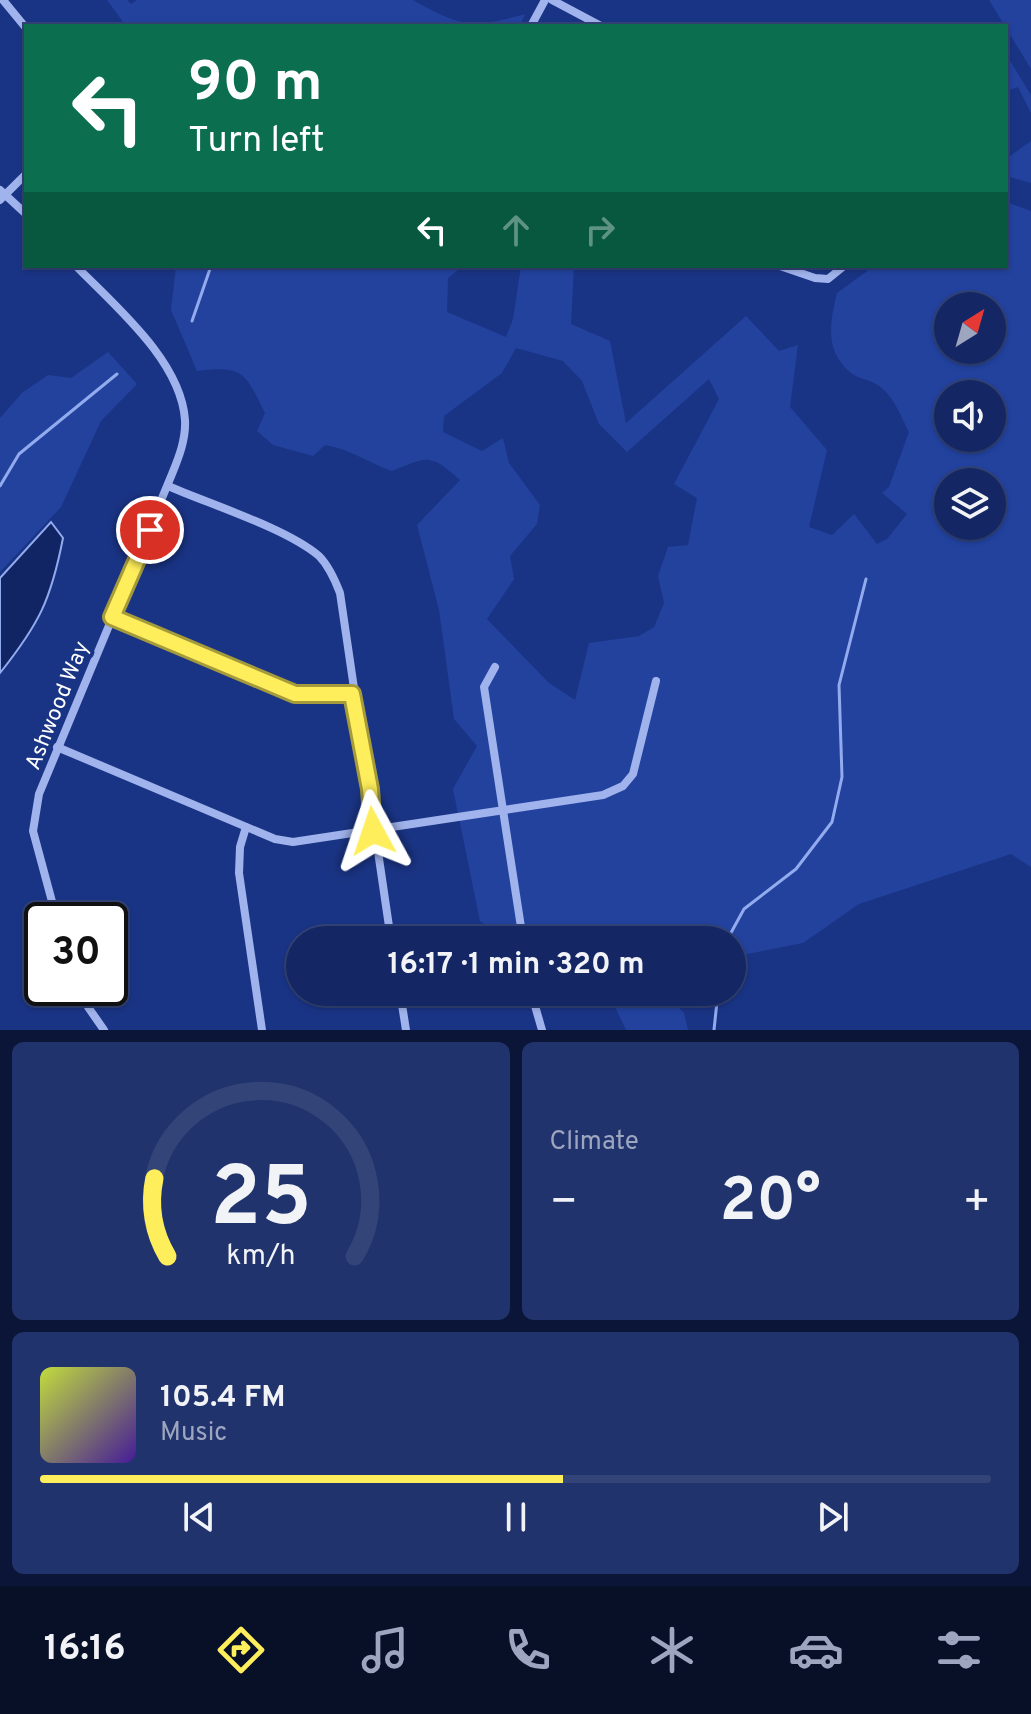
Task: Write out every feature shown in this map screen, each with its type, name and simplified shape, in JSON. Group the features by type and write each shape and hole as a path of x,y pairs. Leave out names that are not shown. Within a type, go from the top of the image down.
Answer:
{"street":[{"path":"3,0 24,26"},
{"path":"532,24 545,0"},
{"path":"552,0 597,24"},
{"path":"24,176 2,195 24,212"},
{"name":"Ashwood Way","path":"52,902 33,831 39,794 168,486 182,448 185,422 180,392 168,365 78,268"},
{"path":"786,268 828,279 842,268"},
{"path":"168,486 295,541 320,557 333,575 340,593 352,694 370,789 373,831 389,926"},
{"path":"112,617 295,694 352,694"},
{"path":"495,667 484,687 521,926"},
{"path":"57,747 275,839 293,842 603,795 623,786 633,774 656,681"},
{"path":"246,827 240,847 239,873 262,1030"},
{"path":"90,1006 104,1030"},
{"path":"402,1006 406,1030"},
{"path":"535,1006 542,1030"}],"shaded area":[{"path":"107,0 127,0 131,4 137,0 413,0 443,16 467,23 492,22 525,14 521,24 125,24"},
{"path":"989,0 1031,0 1031,69 1008,31 1008,24 1004,24"},
{"path":"1008,57 1031,95 1031,113 1018,87 1008,90"},
{"path":"1031,141 1031,183 1008,177 1008,158"},
{"path":"1008,203 1031,211 1031,867 1011,854 859,904 803,943 746,954 746,926 487,926 480,921 453,789 477,746 454,719 439,610 417,525 460,480 435,461 421,460 392,471 350,452 325,445 313,456 273,445 257,431 265,413 253,389 241,375 225,369 197,371 171,310 176,268 460,268 448,278 447,312 506,337 513,319 521,268 574,268 571,324 610,341 626,423 746,316 779,351 798,345 790,407 827,450 809,527 832,535 854,514 877,544 887,539 907,514 882,493 889,487 909,432 889,395 876,384 851,373 836,355 831,336 837,293 871,268 1008,268","holes":["516,348 563,361 582,381 599,424 627,452 709,379 719,399 674,484 697,498 688,545 668,547 658,576 664,603 654,627 639,636 589,643 575,700 549,683 487,619 514,579 510,556 537,524 540,505 509,463 503,438 482,451 443,432 444,416 502,373"]},
{"path":"108,352 137,384 101,421 61,507 0,572 0,418 22,393 48,375 71,378"},
{"path":"51,522 63,538 54,578 34,625 0,673 0,578"},
{"path":"615,1006 677,1006 684,1013 688,1030 626,1030"}],"waterway":[{"path":"192,321 210,268"},
{"path":"0,486 19,454 117,374"},
{"path":"735,926 744,909 796,869 832,822 842,777 839,685 866,579"},
{"path":"714,1030 717,1006"}],"route":[{"path":"150,530 112,617 295,694 352,694 370,789 373,831"}]}
